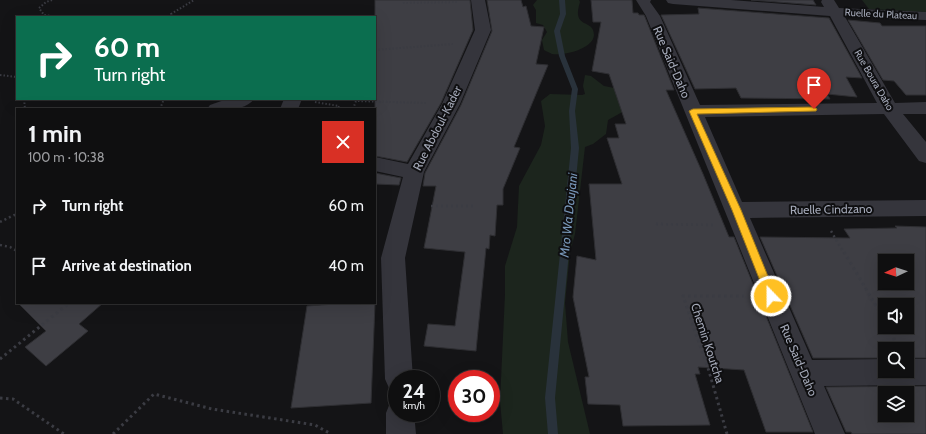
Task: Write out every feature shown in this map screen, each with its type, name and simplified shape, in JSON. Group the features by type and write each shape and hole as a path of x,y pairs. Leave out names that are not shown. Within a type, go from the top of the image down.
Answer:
{"street":[{"name":"Ruelle du Plateau","path":"673,0 831,6 926,16"},
{"name":"Rue Abdoul-Kader","path":"399,370 393,258 414,172 451,104 483,30 478,1"},
{"name":"Rue Said-Daho","path":"643,1 653,16 830,434"},
{"name":"Rue Boura Daho","path":"831,6 889,108 926,156"},
{"path":"219,108 242,100"},
{"path":"693,111 926,108"},
{"path":"376,164 414,172"},
{"name":"Ruelle Cindzano","path":"739,217 817,209 926,208"},
{"path":"804,372 926,372"},
{"path":"400,422 401,434"}],"path":[{"path":"50,16 44,15 39,8 46,2 52,0"},
{"path":"172,16 171,14 194,0"},
{"path":"403,3 478,1"},
{"path":"376,50 442,44 477,45"},
{"path":"0,75 16,78"},
{"path":"353,108 356,101 451,104"},
{"path":"406,205 473,206"},
{"path":"817,209 878,309"},
{"path":"0,222 14,215 16,216"},
{"path":"656,224 739,217"},
{"path":"0,246 10,247 16,250"},
{"name":"Chemin Koutcha","path":"727,434 709,371 683,296 771,296"},
{"path":"0,359 68,304"},
{"path":"113,434 154,394 212,409 315,425 331,434"},
{"path":"0,398 13,399 64,434"}],"shaded area":[{"path":"537,0 579,0 578,17 593,30 594,35 589,44 570,53 563,54 552,54 544,50 542,40 547,32 543,25 536,23 536,10 533,5"},
{"path":"862,0 926,0 926,12 869,9"},
{"path":"585,75 591,76 604,86 619,89 626,110 608,120 606,134 593,144 585,147 575,234 570,252 565,303 568,342 590,434 503,434 500,401 505,266 517,227 519,186 541,145 545,126 541,101 550,94 585,94 583,86"}],"building":[{"path":"375,0 470,0 473,30 441,103 407,162 376,156"},
{"path":"487,0 521,0 523,7 526,6 531,26 544,27 536,64 548,65 514,147 520,148 503,189 503,205 497,205 495,236 490,235 489,249 486,248 476,351 424,346 428,324 455,326 465,252 424,248 436,186 423,186 425,173 461,105 492,31"},
{"path":"591,0 632,0 633,13 644,15 674,90 666,90 729,237 734,237 813,432 766,432 744,370 698,367 700,374 695,374 710,425 623,426 620,405 588,404 585,377 589,377 573,297 577,256 596,260 589,184 622,184 607,138 619,138 615,124 626,124 609,74 592,71 601,22 593,22"},
{"path":"751,0 813,0 816,5"},
{"path":"698,8 829,18 862,78 846,77 857,97 827,94 830,99 741,98 736,88 695,89 661,15 699,14"},
{"path":"848,20 880,23 882,26 926,26 926,95 906,95 894,81 883,80"},
{"path":"376,173 401,178 399,185 376,184"},
{"path":"895,226 926,227 926,358 914,358 914,342 878,342 878,358 813,358 760,237 850,238 844,229 897,228"},
{"path":"19,304 102,304 79,324 88,331 46,366 25,347 46,331"},
{"path":"375,304 371,403 291,408 307,306"},
{"path":"878,386 878,422 914,422 914,386 926,386 926,434 852,434 851,432 846,432 826,387"}],"waterway":[{"name":"Mro Wa Doujani","path":"553,434 550,398 575,148 572,111 575,89 562,56 557,31 563,14 562,0"}],"route":[{"path":"771,296 693,111 814,109"}]}
